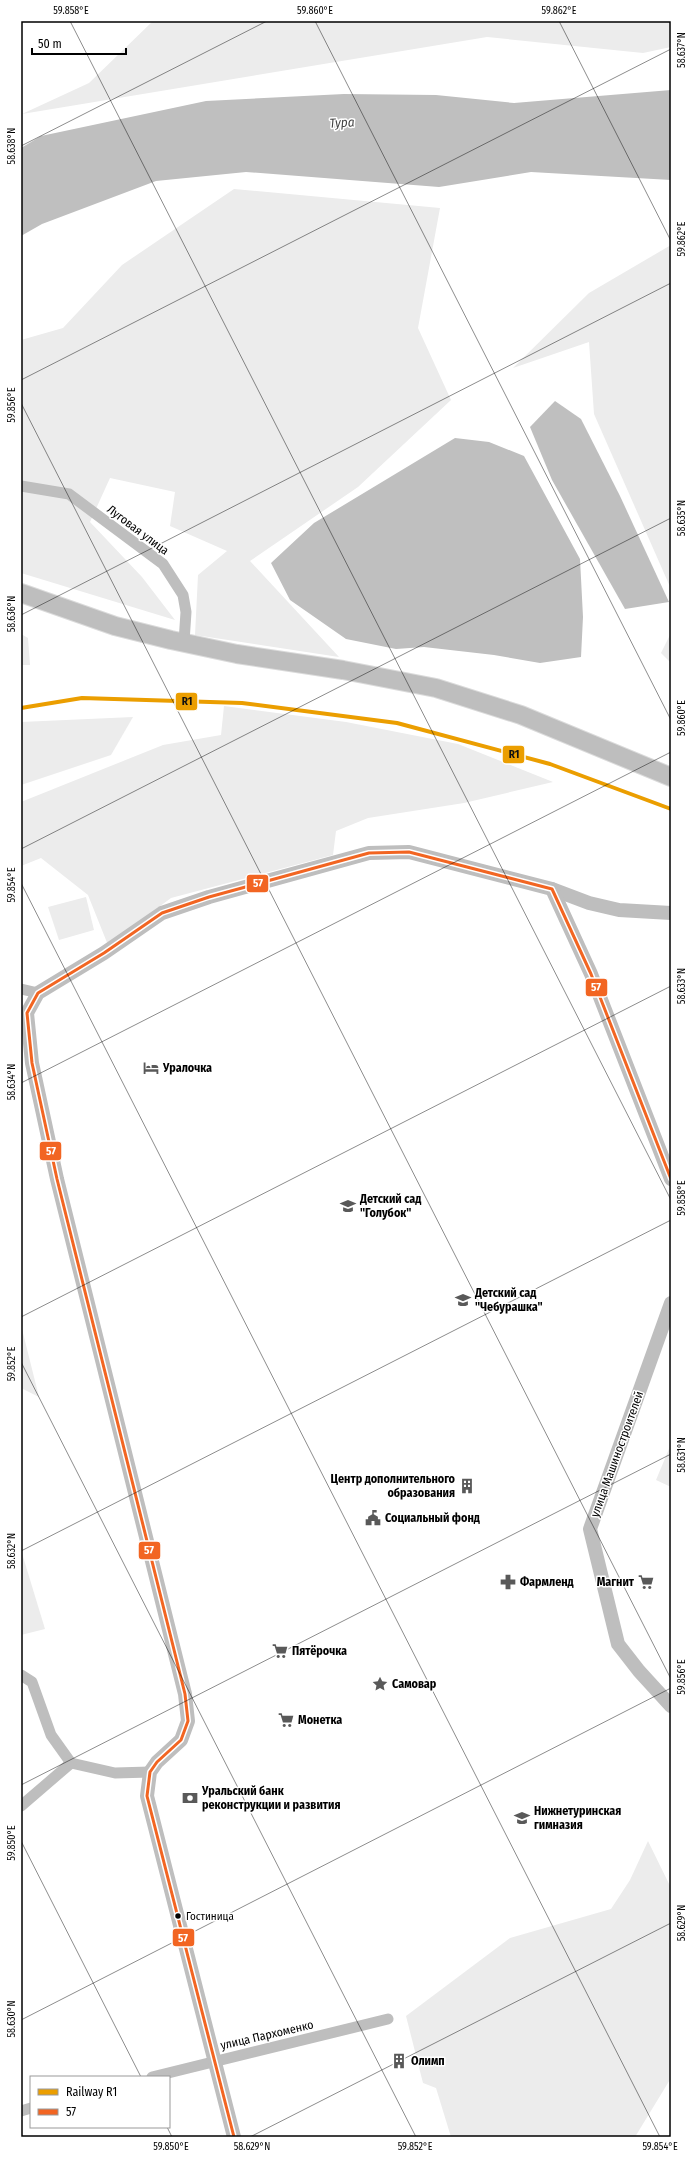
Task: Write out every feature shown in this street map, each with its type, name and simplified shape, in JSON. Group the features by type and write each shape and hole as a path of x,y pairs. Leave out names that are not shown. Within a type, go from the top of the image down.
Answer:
{"main road":[{"path":"21,593 116,626 184,642 237,654 343,670 436,688 521,715 671,777"}],"street":[{"name":"Луговая улица","path":"21,486 69,494 163,564 183,595 186,612 184,642"},
{"path":"234,2137 147,1796 150,1772 157,1762 181,1740 188,1721 185,1694 58,1179 32,1063 28,1013 38,993 104,953 162,913 209,897 369,853 409,852 552,889 589,903 619,910 671,913"},
{"path":"552,889 591,974 671,1179"},
{"path":"21,989 38,993"},
{"name":"улица Машиностроителей","path":"671,1303 590,1529 618,1644 639,1671 671,1706"},
{"path":"21,1675 32,1682 51,1735 71,1763 115,1772 150,1772"},
{"path":"21,1806 71,1763"},
{"name":"улица Пархоменко","path":"156,2076 388,2019"}],"shaded area":[{"path":"153,21 671,21 671,47 643,53 487,37 22,114 89,83"},
{"path":"234,189 440,208 418,328 451,400 358,487 250,561 339,657 195,635 198,575 227,551 170,526 175,492 110,478 90,522 142,577 175,620 21,573 21,340 63,328 122,265"},
{"path":"671,245 671,589 594,414 589,342 513,368 589,293"},
{"path":"671,633 671,663 661,653"},
{"path":"21,634 28,638 30,665 21,665"},
{"path":"224,706 346,722 458,744 553,782 464,803 368,818 336,831 333,855 171,898 108,945 88,895 41,858 21,866 21,802 163,745 221,735"},
{"path":"133,717 111,755 21,785 21,722"},
{"path":"86,897 94,930 59,940 48,907"},
{"path":"21,1325 39,1397 21,1388"},
{"path":"671,1444 671,1487 656,1480"},
{"path":"21,1550 45,1629 21,1635"},
{"path":"648,1841 671,1888 671,2078 635,2137 451,2137 436,2088 423,2083 406,2016 510,1938 611,1909 630,1880"}],"water":[{"name":"Тура","path":"671,90 671,180 531,172 439,187 246,172 156,181 42,224 21,236 21,148 41,136 206,101 344,94 436,95 514,103"},
{"path":"555,401 581,419 620,496 669,602 625,609 552,480 530,427"},
{"path":"455,438 489,442 524,456 580,559 583,617 581,657 540,663 494,655 424,647 396,649 346,639 290,600 271,563 314,523"}],"rail line":[{"name":"R1","path":"21,708 82,698 242,703 397,723 550,764 671,809"}],"transit line":[{"name":"57","path":"234,2137 147,1796 150,1772 157,1762 181,1740 188,1721 185,1694 57,1179 32,1063 27,1013 38,993 104,953 162,913 209,897 369,853 409,852 552,889 591,974 671,1179"}],"place":[{"name":"Уралочка","path":"151,1068"},
{"name":"Детский сад \"Голубок\"","path":"348,1206"},
{"name":"Детский сад \"Чебурашка\"","path":"463,1300"},
{"name":"Центр дополнительного образования","path":"467,1486"},
{"name":"Социальный фонд","path":"373,1518"},
{"name":"Фармленд","path":"508,1582"},
{"name":"Магнит","path":"646,1582"},
{"name":"Пятёрочка","path":"280,1651"},
{"name":"Самовар","path":"380,1684"},
{"name":"Монетка","path":"286,1720"},
{"name":"Уральский банк реконструкции и развития","path":"190,1798"},
{"name":"Нижнетуринская гимназия","path":"522,1818"},
{"name":"Гостиница","path":"178,1916"},
{"name":"Олимп","path":"399,2061"}]}
